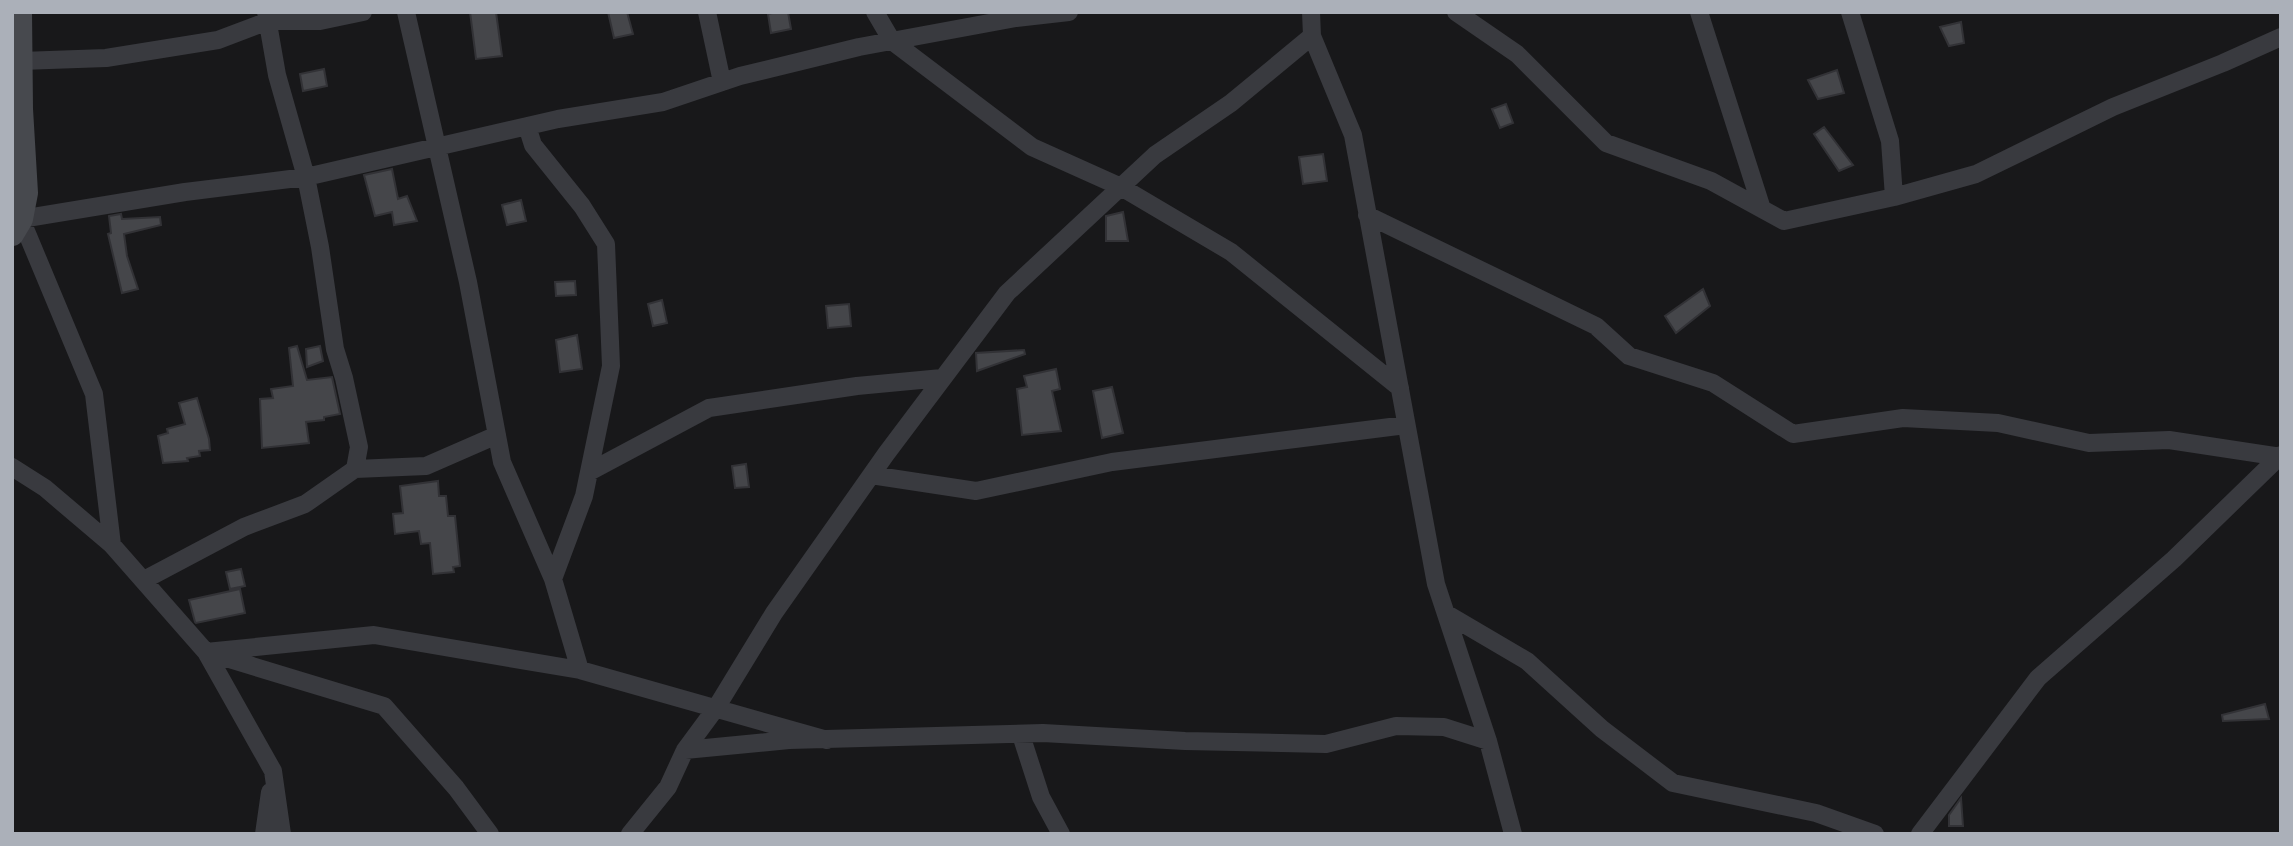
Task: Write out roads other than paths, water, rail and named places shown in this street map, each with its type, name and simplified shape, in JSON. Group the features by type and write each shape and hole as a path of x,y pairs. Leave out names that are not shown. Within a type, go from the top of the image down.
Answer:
{"street":[{"path":"20,12 26,192 17,227 94,394 112,545"},
{"path":"21,61 106,58 218,40 267,16 320,21 363,12"},
{"path":"406,12 468,282 502,462 553,579 580,670"},
{"path":"707,12 722,82"},
{"path":"875,12 892,41 1032,147 1121,187 1231,252 1400,388"},
{"path":"17,227 185,192 306,177 558,119 663,102 722,82 859,47 1014,15 1069,12"},
{"path":"1311,12 1312,36 1353,135 1436,584 1488,741 1513,834"},
{"path":"1456,12 1517,54 1606,143 1711,181 1784,221 1894,197 1976,174 2113,107 2281,37"},
{"path":"1699,12 1762,209"},
{"path":"1850,12 1890,141 1894,197"},
{"path":"267,16 277,75 306,177 320,247 335,349 359,447 355,469"},
{"path":"630,834 668,787 685,750 716,708 774,613 871,475 1007,293 1155,155 1231,103 1312,36"},
{"path":"527,126 533,145 582,206 606,244 611,366 584,496 553,579"},
{"path":"1367,215 1596,327 1629,356 1713,383 1793,434 1903,418 1998,423 2089,443 2169,440 2280,456"},
{"path":"589,472 709,408 857,386 942,378"},
{"path":"871,475 976,491 1111,461 1406,425"},
{"path":"144,580 244,527 305,504 355,469 426,466 497,435"},
{"path":"1920,834 2038,678 2174,559 2280,456"},
{"path":"12,467 45,488 112,545 206,652 274,771 282,834"},
{"path":"1447,614 1527,661 1602,729 1672,783 1816,813 1875,834"},
{"path":"206,652 374,635 580,670 827,740"},
{"path":"206,652 384,706 456,788 490,834"},
{"path":"685,750 789,740 1043,733 1185,741 1326,744 1396,726 1444,727 1488,741"},
{"path":"1021,735 1041,797 1061,834"},
{"path":"264,834 274,771"}]}
